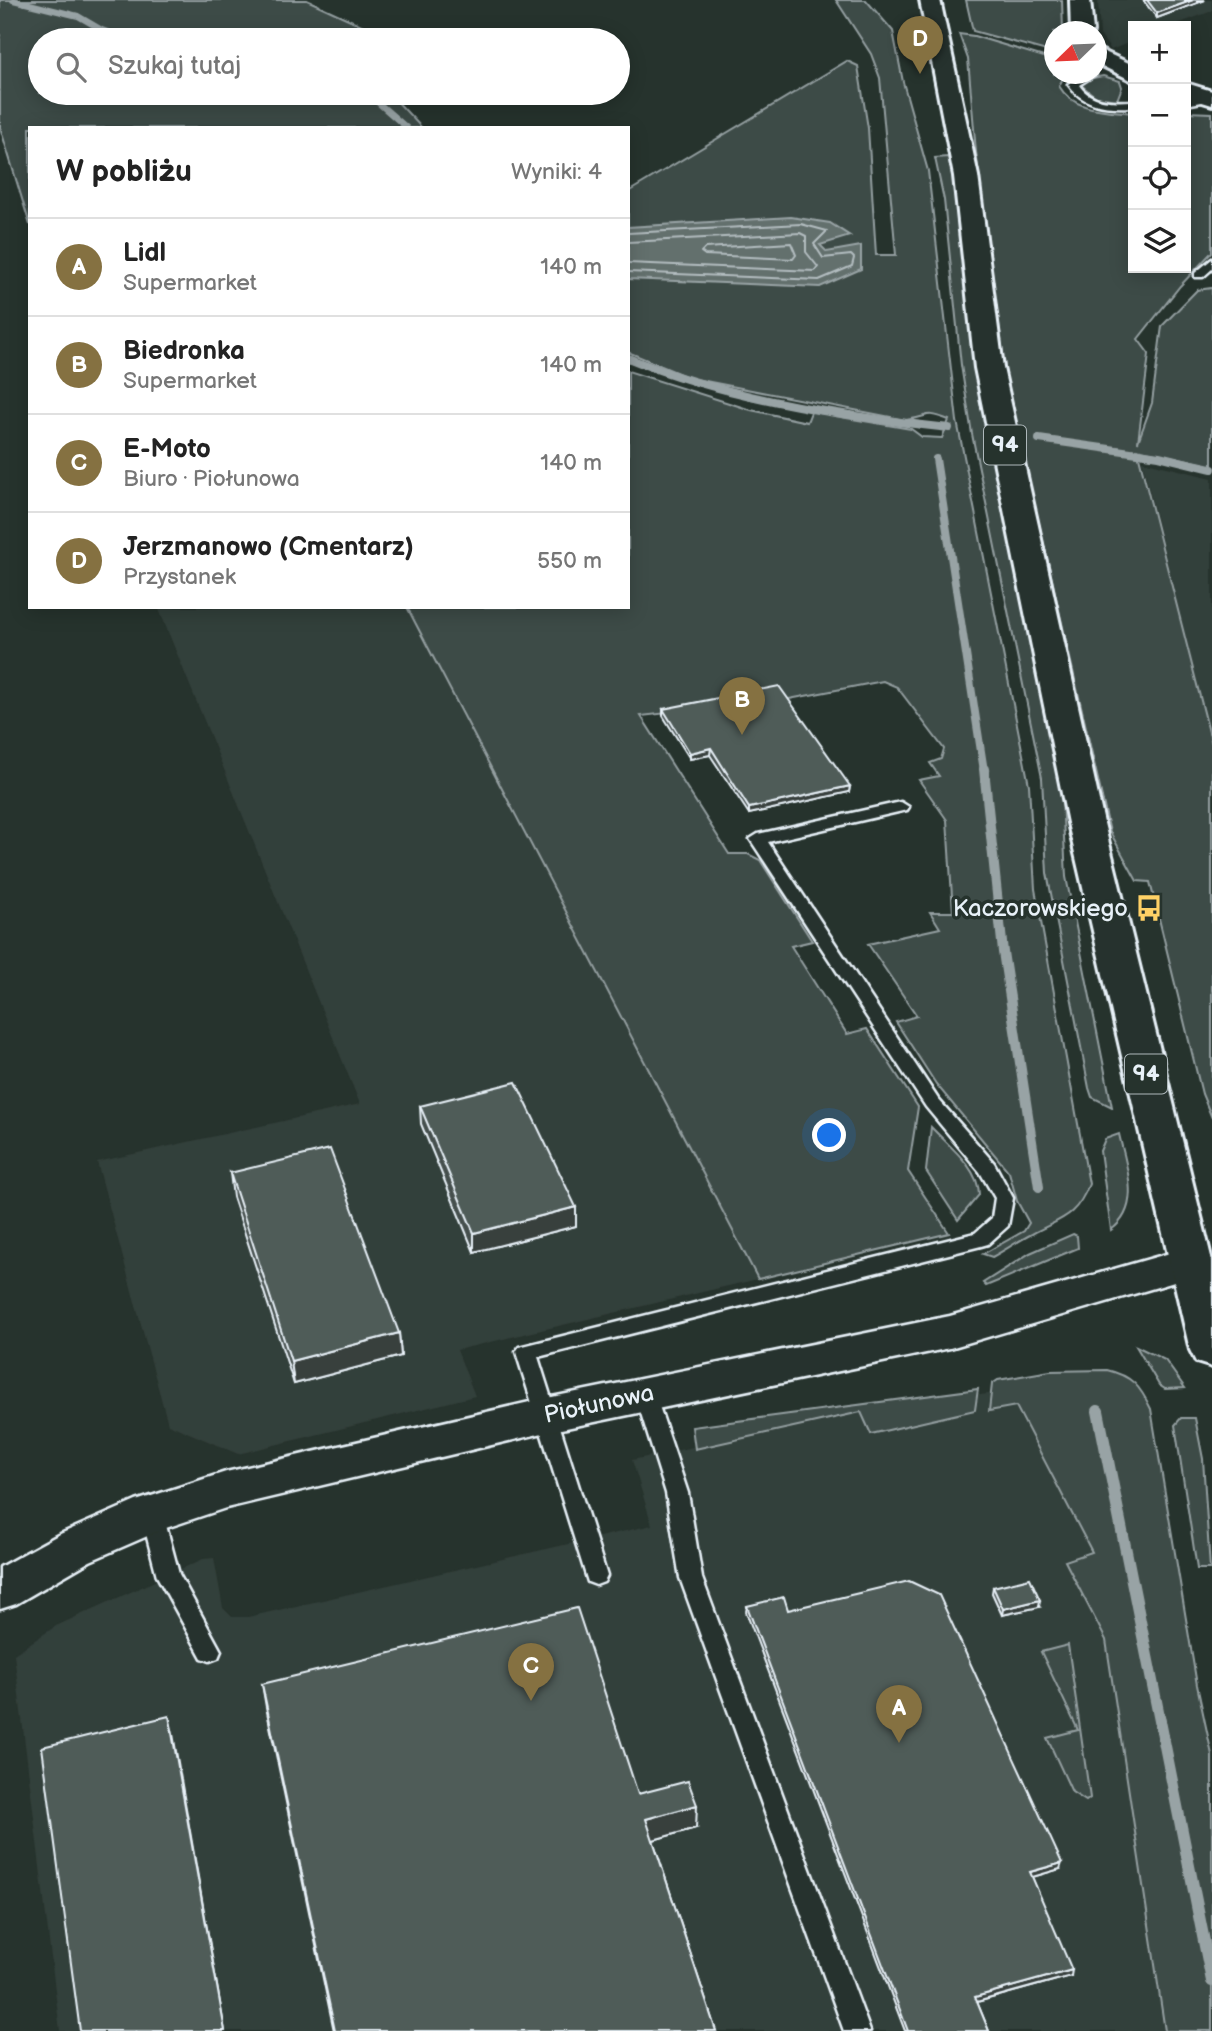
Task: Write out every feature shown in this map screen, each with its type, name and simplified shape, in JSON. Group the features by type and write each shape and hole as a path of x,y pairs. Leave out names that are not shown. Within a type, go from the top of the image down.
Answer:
{"main road":[{"name":"94","path":"930,0 966,176 989,368 1086,823 1202,1259 1212,1350"},
{"path":"1080,0 1081,21"},
{"path":"1191,91 1211,97"}],"street":[{"name":"Piołunowa","path":"0,1590 74,1548 152,1514 226,1490 297,1471 547,1415 950,1332 1202,1259"}],"lane":[{"path":"1073,84 1080,94 1106,103 1128,104"},
{"path":"1191,101 1211,97"},
{"path":"1199,275 1212,262"},
{"path":"596,1576 526,1352 981,1239 1001,1222 1004,1198 987,1168 932,1103 758,839 901,807"},
{"path":"645,1394 677,1493 691,1578 857,2031"},
{"path":"152,1514 168,1576 210,1651"}],"shaded area":[{"path":"0,0 307,0 368,28 28,28 28,105 400,105 420,126 28,126 28,218 0,127"},
{"path":"836,0 866,0 893,31 903,82 928,171 957,421 1029,785 1035,889 1089,1184 1079,1204 1066,1216 992,1257 983,1254 1024,1231 1029,1223 1017,1201 1009,1172 936,1084 896,1022 917,1016 868,944 940,928 930,912 953,912 947,820 919,780 939,776 930,763 941,759 944,749 897,687 883,681 784,700 641,716 729,854 748,854 760,860 812,941 791,946 847,1034 867,1029 918,1107 908,1171 949,1233 758,1279 408,609 630,609 630,372 751,410 807,422 811,412 911,429 922,437 942,438 949,420 935,415 906,420 690,378 630,353 630,191 847,61 858,66 868,128 876,255 896,255 880,78 871,54"},
{"path":"966,0 1062,0 1063,21 1044,21 1044,50 973,31"},
{"path":"1098,0 1212,0 1212,11 1185,21 1128,21 1128,43 1111,50 1107,45 1107,21 1099,21"},
{"path":"959,34 1044,57 1044,84 1060,84 1065,95 1082,105 1128,113 1128,273 1191,273 1191,112 1212,113 1212,252 1180,286 1138,339 1149,354 1138,442 1152,403 1162,326 1197,290 1212,288 1212,465 1137,449 1212,744 1212,1118 1202,1094 1150,882 1137,881 1110,832 1007,384 976,152 968,59"},
{"path":"1107,77 1120,81 1122,87 1117,100 1096,97 1081,85 1107,84"},
{"path":"948,157 955,186 975,364 1061,779 1066,877 1112,1107 1092,1097 1089,1088 1047,873 1042,778 972,434 961,365 944,200 935,158"},
{"path":"1142,461 1212,478 1212,744"},
{"path":"159,609 408,609 758,1279 457,1350 475,1396 238,1454 168,1424 97,1162 360,1104"},
{"path":"931,1127 962,1158 978,1185 979,1195 958,1220 926,1171"},
{"path":"1119,1134 1128,1172 1129,1198 1121,1221 1111,1230 1100,1151 1105,1139"},
{"path":"1073,1234 1077,1236 1078,1248 986,1286 983,1283 1030,1253"},
{"path":"1136,1346 1165,1360 1185,1388 1165,1389 1159,1385"},
{"path":"1107,1370 1123,1375 1134,1383 1151,1409 1197,1685 1212,1755 1212,2031 1165,2031 1106,1640 1065,1561 1092,1552 1016,1406 989,1411 992,1384 998,1380 1050,1371"},
{"path":"978,1389 975,1410 871,1434 861,1412 695,1449 692,1427"},
{"path":"1025,1389 1097,1538 1175,2031 60,2031 14,1654 56,1626 203,1559 214,1558 223,1608 232,1617 248,1617 652,1525 632,1460 860,1411"},
{"path":"1181,1418 1195,1418 1203,1459 1210,1569 1197,1569 1175,1425"},
{"path":"1068,1645 1090,1798 1086,1801 1072,1792 1047,1738 1078,1730 1041,1652"}],"water":[{"path":"791,217 830,223 850,236 820,245 827,252 861,246 861,269 820,287 630,279 630,227"}],"building":[{"path":"1147,0 1193,0 1157,13"},
{"path":"779,686 850,786 749,808 711,748 690,753 663,709"},
{"path":"516,1082 576,1207 474,1233 420,1106"},
{"path":"330,1149 399,1333 291,1361 230,1173"},
{"path":"1030,1578 1040,1600 1003,1609 993,1587"},
{"path":"909,1581 939,1595 1062,1863 1030,1872 1072,1970 975,1997 989,2031 908,2031 747,1606 784,1597 788,1610"},
{"path":"577,1608 638,1794 688,1781 697,1805 646,1819 716,2031 335,2031 262,1684"},
{"path":"169,1716 225,2031 80,2031 42,1747"}],"waterway":[{"path":"13,0 78,16 99,28"},
{"path":"381,105 405,126"},
{"path":"630,359 744,395 828,412 949,428"},
{"path":"1039,439 1159,456 1212,469"},
{"path":"936,459 984,771"},
{"path":"984,769 1003,952 1039,1187"},
{"path":"1098,1411 1212,1981"}],"place":[{"name":"Jerzmanowo (Cmentarz)","path":"920,74"},
{"name":"Biedronka","path":"742,735"},
{"name":"Kaczorowskiego","path":"1149,908"},
{"name":"E-Moto","path":"531,1701"},
{"name":"Lidl","path":"899,1743"}]}
